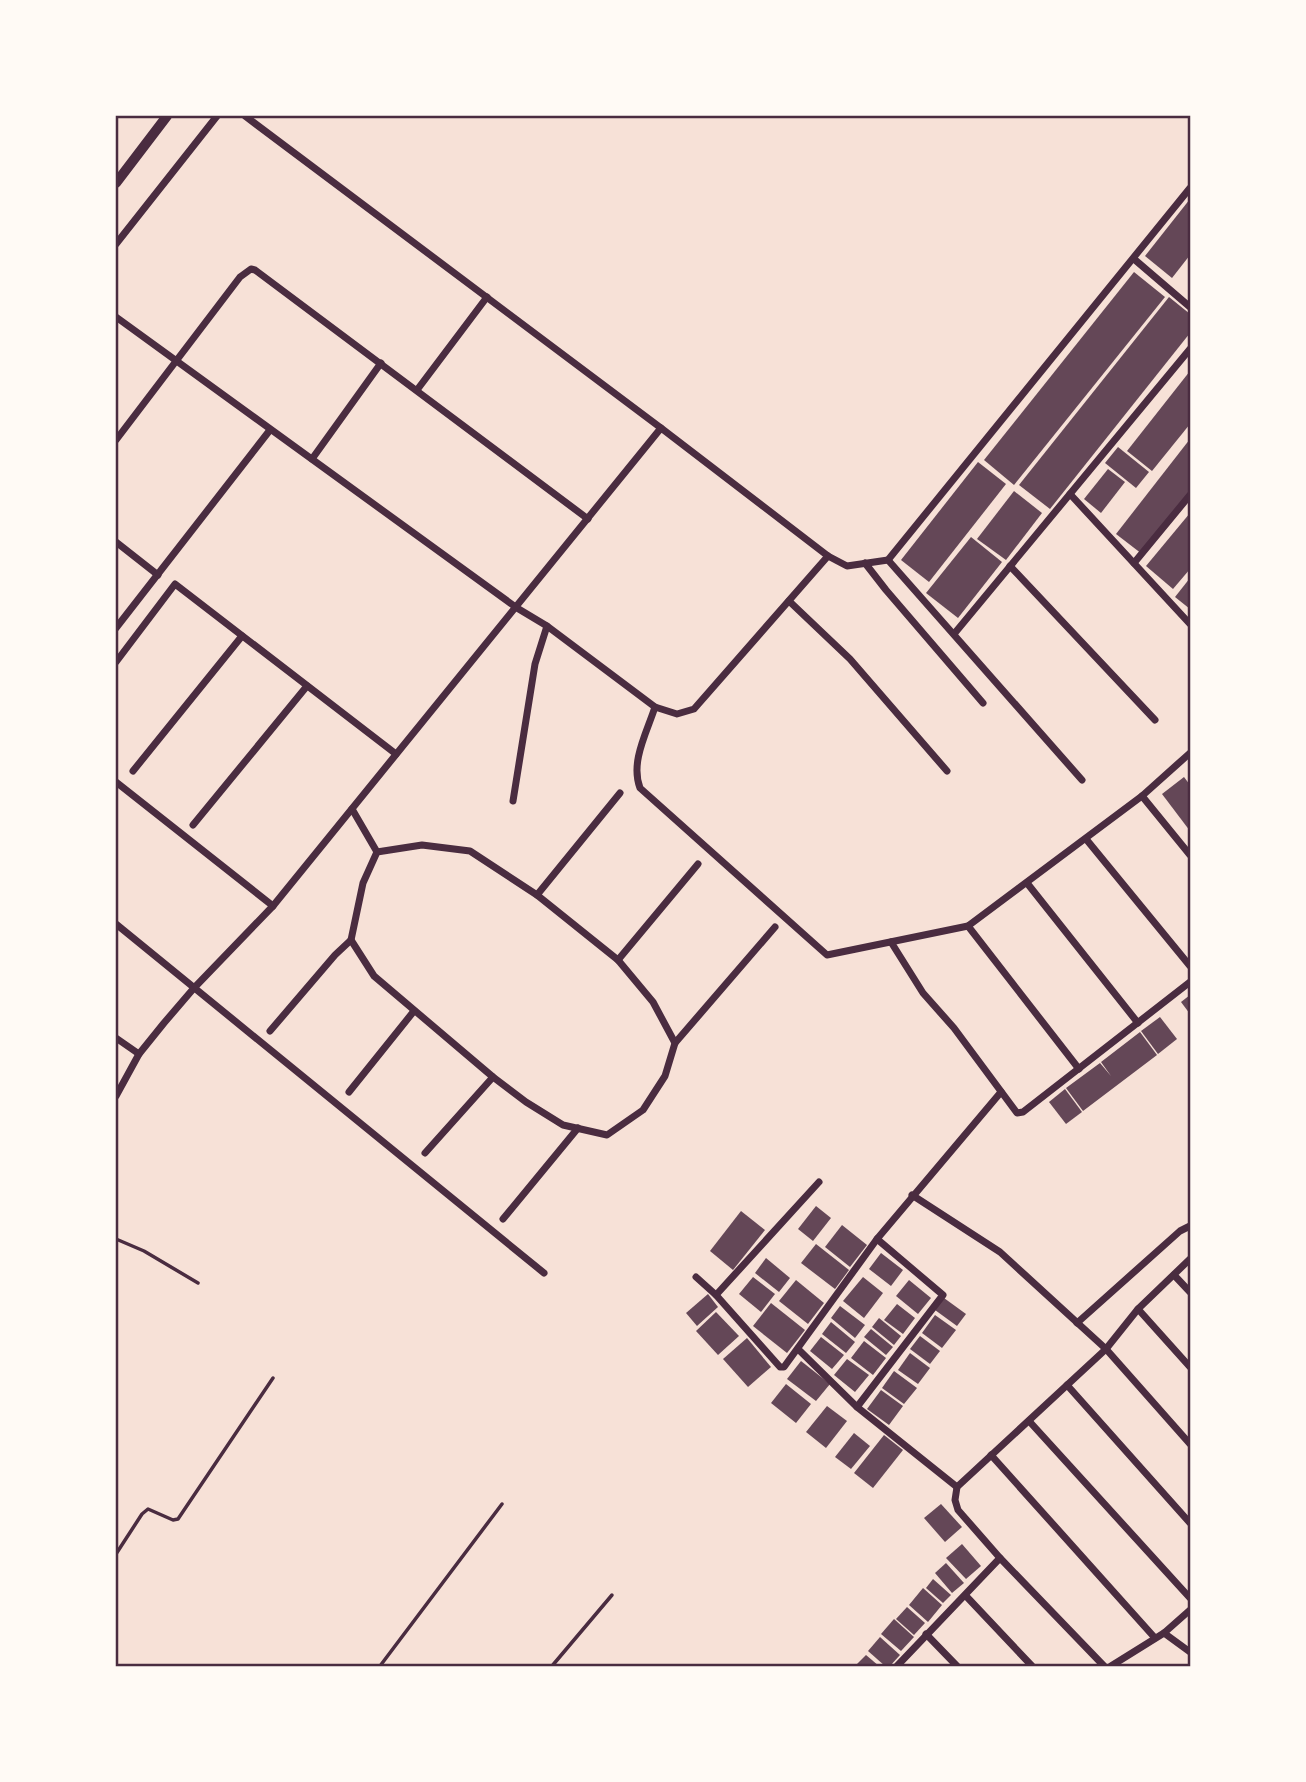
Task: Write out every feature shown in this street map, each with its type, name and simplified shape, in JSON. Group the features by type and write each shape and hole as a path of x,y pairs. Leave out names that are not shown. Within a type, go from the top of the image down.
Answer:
{"main road":[{"path":"116,183 167,116"}],"street":[{"path":"116,244 217,116"},
{"path":"245,116 662,428 828,556 847,566 888,561 1191,188"},
{"path":"1134,259 1191,306"},
{"path":"116,440 240,277 251,269 588,519"},
{"path":"417,390 487,297"},
{"path":"116,317 656,707 677,714 694,709 828,556"},
{"path":"954,634 1191,349"},
{"path":"312,459 381,363"},
{"path":"116,1096 139,1054 194,988 273,906 662,428"},
{"path":"116,628 270,430"},
{"path":"1070,494 1191,625"},
{"path":"1134,564 1191,495"},
{"path":"116,542 158,575"},
{"path":"888,561 1082,780"},
{"path":"865,564 982,703"},
{"path":"1010,566 1155,720"},
{"path":"116,662 175,584 396,754"},
{"path":"789,601 850,659 947,771"},
{"path":"513,801 536,664 547,626"},
{"path":"133,771 242,636"},
{"path":"193,825 307,686"},
{"path":"656,707 637,763 635,775 640,788 827,955 968,926 1142,796 1191,752"},
{"path":"116,782 273,906"},
{"path":"537,895 620,793"},
{"path":"1142,796 1191,855"},
{"path":"352,809 377,852"},
{"path":"1086,839 1191,966"},
{"path":"377,852 422,845 470,851 537,895 618,960 653,1002 675,1043"},
{"path":"270,1031 351,940 363,883 377,852"},
{"path":"618,960 698,864"},
{"path":"1027,883 1138,1023"},
{"path":"116,923 544,1273"},
{"path":"968,926 1079,1069"},
{"path":"351,940 374,976 493,1077 563,1125 607,1135 643,1110 666,1076 675,1043 775,927"},
{"path":"891,942 923,993 954,1028 1017,1113 1023,1112 1191,982"},
{"path":"349,1092 414,1011"},
{"path":"116,1038 139,1054"},
{"path":"425,1153 493,1077"},
{"path":"696,1277 716,1295 780,1367 784,1367 877,1239 1001,1092"},
{"path":"503,1219 578,1128"},
{"path":"716,1295 819,1182"},
{"path":"912,1195 1000,1252 1106,1349 1191,1444"},
{"path":"1077,1322 1180,1231 1191,1226"},
{"path":"858,1407 943,1295 877,1239"},
{"path":"1104,1667 1000,1558 956,1507 954,1500 957,1487 1106,1349 1138,1309 1191,1259"},
{"path":"1174,1275 1191,1292"},
{"path":"1138,1309 1191,1367"},
{"path":"798,1349 858,1407 957,1487"},
{"path":"1067,1385 1191,1523"},
{"path":"1029,1420 1191,1598"},
{"path":"992,1455 1155,1638"},
{"path":"897,1667 1000,1558"},
{"path":"966,1596 1032,1667"},
{"path":"1111,1667 1164,1633 1191,1610"},
{"path":"1164,1633 1191,1653"},
{"path":"926,1634 957,1667"}],"lane":[{"path":"116,1239 144,1251 198,1283"},
{"path":"116,1554 148,1509 173,1520 178,1519 273,1378"},
{"path":"380,1667 502,1504"},
{"path":"552,1667 612,1595"}],"building":[{"path":"1190,199 1190,255 1172,278 1145,256"},
{"path":"1134,272 1165,297 1014,485 984,460"},
{"path":"1169,297 1190,314 1190,333 1050,509 1019,485"},
{"path":"1190,371 1190,424 1152,471 1127,451"},
{"path":"1190,439 1190,492 1142,554 1116,534"},
{"path":"1118,447 1149,472 1136,488 1105,463"},
{"path":"978,462 1006,484 929,582 901,560"},
{"path":"1108,469 1125,482 1101,513 1084,499"},
{"path":"1014,491 1042,513 1006,560 977,539"},
{"path":"1190,513 1190,569 1173,589 1146,566"},
{"path":"971,537 1002,562 958,618 926,593"},
{"path":"1190,578 1190,609 1175,597"},
{"path":"1184,777 1190,785 1190,831 1162,794"},
{"path":"1190,995 1190,1014 1181,1002"},
{"path":"1160,1017 1177,1039 1158,1054 1141,1031"},
{"path":"1140,1032 1157,1055 1083,1111 1066,1088 1100,1063 1111,1076 1101,1062"},
{"path":"1065,1089 1082,1112 1066,1124 1049,1102"},
{"path":"816,1206 831,1218 813,1241 798,1229"},
{"path":"741,1211 765,1230 733,1270 710,1251"},
{"path":"842,1225 867,1245 850,1267 825,1247"},
{"path":"816,1244 849,1270 835,1289 801,1263"},
{"path":"881,1253 903,1270 891,1286 869,1269"},
{"path":"766,1258 790,1278 779,1292 755,1273"},
{"path":"753,1277 775,1294 761,1312 739,1294"},
{"path":"863,1277 883,1293 864,1318 843,1301"},
{"path":"796,1280 824,1303 808,1324 779,1301"},
{"path":"909,1280 931,1298 918,1314 896,1296"},
{"path":"708,1294 718,1307 697,1326 686,1313"},
{"path":"944,1298 966,1314 957,1326 935,1310"},
{"path":"771,1303 805,1330 787,1353 753,1326"},
{"path":"897,1304 915,1318 903,1334 884,1320"},
{"path":"840,1306 865,1325 855,1338 831,1318"},
{"path":"716,1312 739,1336 718,1355 696,1331"},
{"path":"935,1315 956,1330 942,1348 922,1333"},
{"path":"879,1318 901,1336 894,1345 872,1327"},
{"path":"831,1322 855,1342 846,1353 822,1334"},
{"path":"871,1329 893,1347 886,1355 864,1337"},
{"path":"920,1336 940,1351 930,1364 910,1349"},
{"path":"821,1337 844,1355 832,1369 810,1351"},
{"path":"747,1338 771,1367 748,1387 723,1359"},
{"path":"864,1341 886,1358 873,1375 851,1358"},
{"path":"910,1353 930,1368 918,1384 898,1370"},
{"path":"847,1359 869,1375 855,1392 834,1375"},
{"path":"801,1361 830,1384 816,1401 787,1379"},
{"path":"894,1371 917,1388 904,1404 882,1388"},
{"path":"786,1384 811,1404 796,1423 771,1403"},
{"path":"881,1390 903,1406 889,1425 867,1409"},
{"path":"827,1406 847,1421 826,1448 806,1432"},
{"path":"854,1433 870,1446 851,1469 835,1457"},
{"path":"884,1435 903,1450 873,1488 854,1473"},
{"path":"941,1504 962,1527 945,1542 924,1518"},
{"path":"962,1544 981,1566 966,1579 946,1558"},
{"path":"946,1563 964,1583 952,1593 935,1573"},
{"path":"933,1579 951,1595 943,1603 926,1588"},
{"path":"923,1588 942,1605 928,1622 909,1605"},
{"path":"907,1607 925,1623 914,1635 896,1619"},
{"path":"894,1619 914,1637 901,1651 881,1634"},
{"path":"880,1637 900,1655 890,1666 885,1666 868,1651"},
{"path":"866,1655 879,1666 855,1666"}]}
